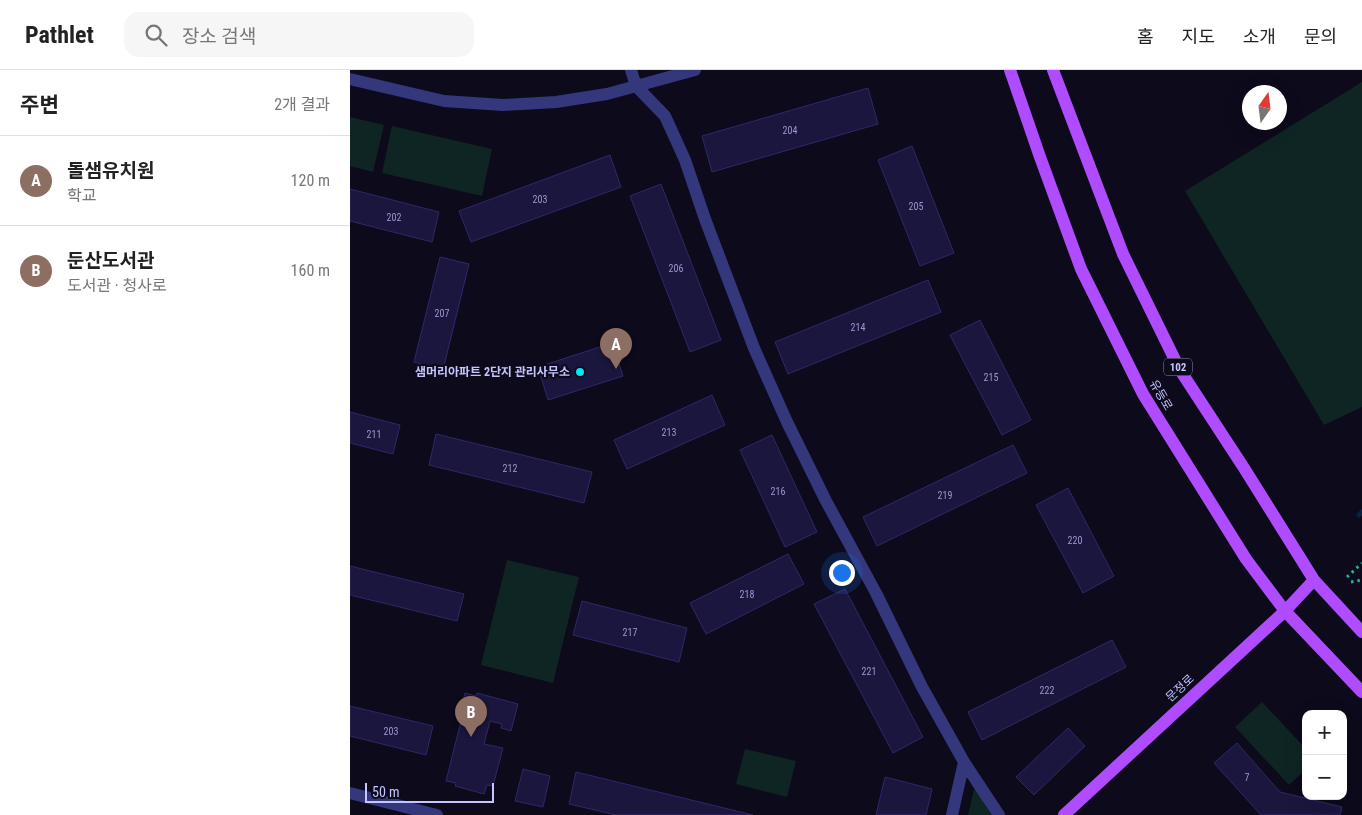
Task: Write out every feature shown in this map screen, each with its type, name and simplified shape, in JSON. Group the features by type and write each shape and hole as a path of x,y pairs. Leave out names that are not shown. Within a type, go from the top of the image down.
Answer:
{"main road":[{"name":"유등로","path":"1010,70 1081,269 1143,394 1246,559 1284,610 1362,692"},
{"name":"102","path":"1053,70 1123,254 1180,370 1314,580 1362,632"},
{"name":"문정로","path":"1064,815 1314,580"}],"street":[{"path":"631,70 636,86 665,116 685,160 705,219 754,348 787,422 826,501 876,593 922,687 964,762 999,815"},
{"path":"350,79 444,100 503,105 556,102 607,94 695,70"},
{"path":"952,815 964,762"},
{"path":"350,793 437,815"}],"path":[{"path":"1347,577 1362,563"},
{"path":"1351,582 1362,580"}],"green space":[{"path":"1362,82 1362,407 1324,425 1185,191 1284,130 1287,130 1287,128"},
{"path":"350,117 384,125 373,172 350,166"},
{"path":"392,126 492,149 482,196 382,173"},
{"path":"507,560 579,577 553,683 481,665"},
{"path":"1262,702 1302,745 1302,773 1289,785 1235,727"},
{"path":"745,749 796,761 787,797 736,784"},
{"path":"974,789 977,789 991,815 968,815"}],"building":[{"path":"868,88 878,124 712,172 702,136"},
{"path":"912,146 954,253 920,266 878,160"},
{"path":"610,155 621,187 471,242 459,211"},
{"path":"661,184 721,340 690,352 630,196"},
{"path":"350,189 439,212 432,242 350,221"},
{"path":"440,257 469,264 443,370 414,362"},
{"path":"928,280 941,312 788,374 775,342"},
{"path":"980,320 1031,420 1002,435 950,335"},
{"name":"샘머리아파트 2단지 관리사무소","path":"612,343 623,376 548,400 538,367"},
{"path":"712,395 725,425 627,469 614,440"},
{"path":"350,412 400,425 393,454 350,443"},
{"path":"436,434 592,472 584,503 429,465"},
{"path":"772,435 817,532 785,547 740,450"},
{"path":"1013,445 1027,473 877,546 863,517"},
{"path":"1068,488 1114,576 1083,593 1036,505"},
{"path":"788,554 804,584 706,634 690,603"},
{"path":"350,566 464,594 457,621 350,595"},
{"path":"845,589 923,737 893,753 814,604"},
{"path":"582,601 687,628 679,662 573,635"},
{"path":"1112,640 1126,667 982,740 968,712"},
{"path":"465,693 476,696 477,693 518,704 511,731 501,728 502,724 490,721 484,744 503,748 493,786 487,785 484,794 455,786 456,783 446,781 462,717 459,716"},
{"path":"350,706 433,726 426,755 350,736"},
{"path":"1068,728 1085,746 1034,795 1016,777"},
{"path":"1237,743 1280,792 1302,797 1302,800 1313,800 1342,807 1340,815 1261,815 1214,763"},
{"path":"523,769 550,776 543,807 515,801"},
{"path":"576,772 753,815 616,815 569,804"},
{"path":"885,777 932,789 926,815 876,815"}],"waterway":[{"path":"1359,515 1362,512"}],"place":[{"name":"돌샘유치원","path":"616,369"},
{"name":"샘머리아파트 2단지 관리사무소","path":"580,372"},
{"name":"둔산도서관","path":"471,737"}]}
